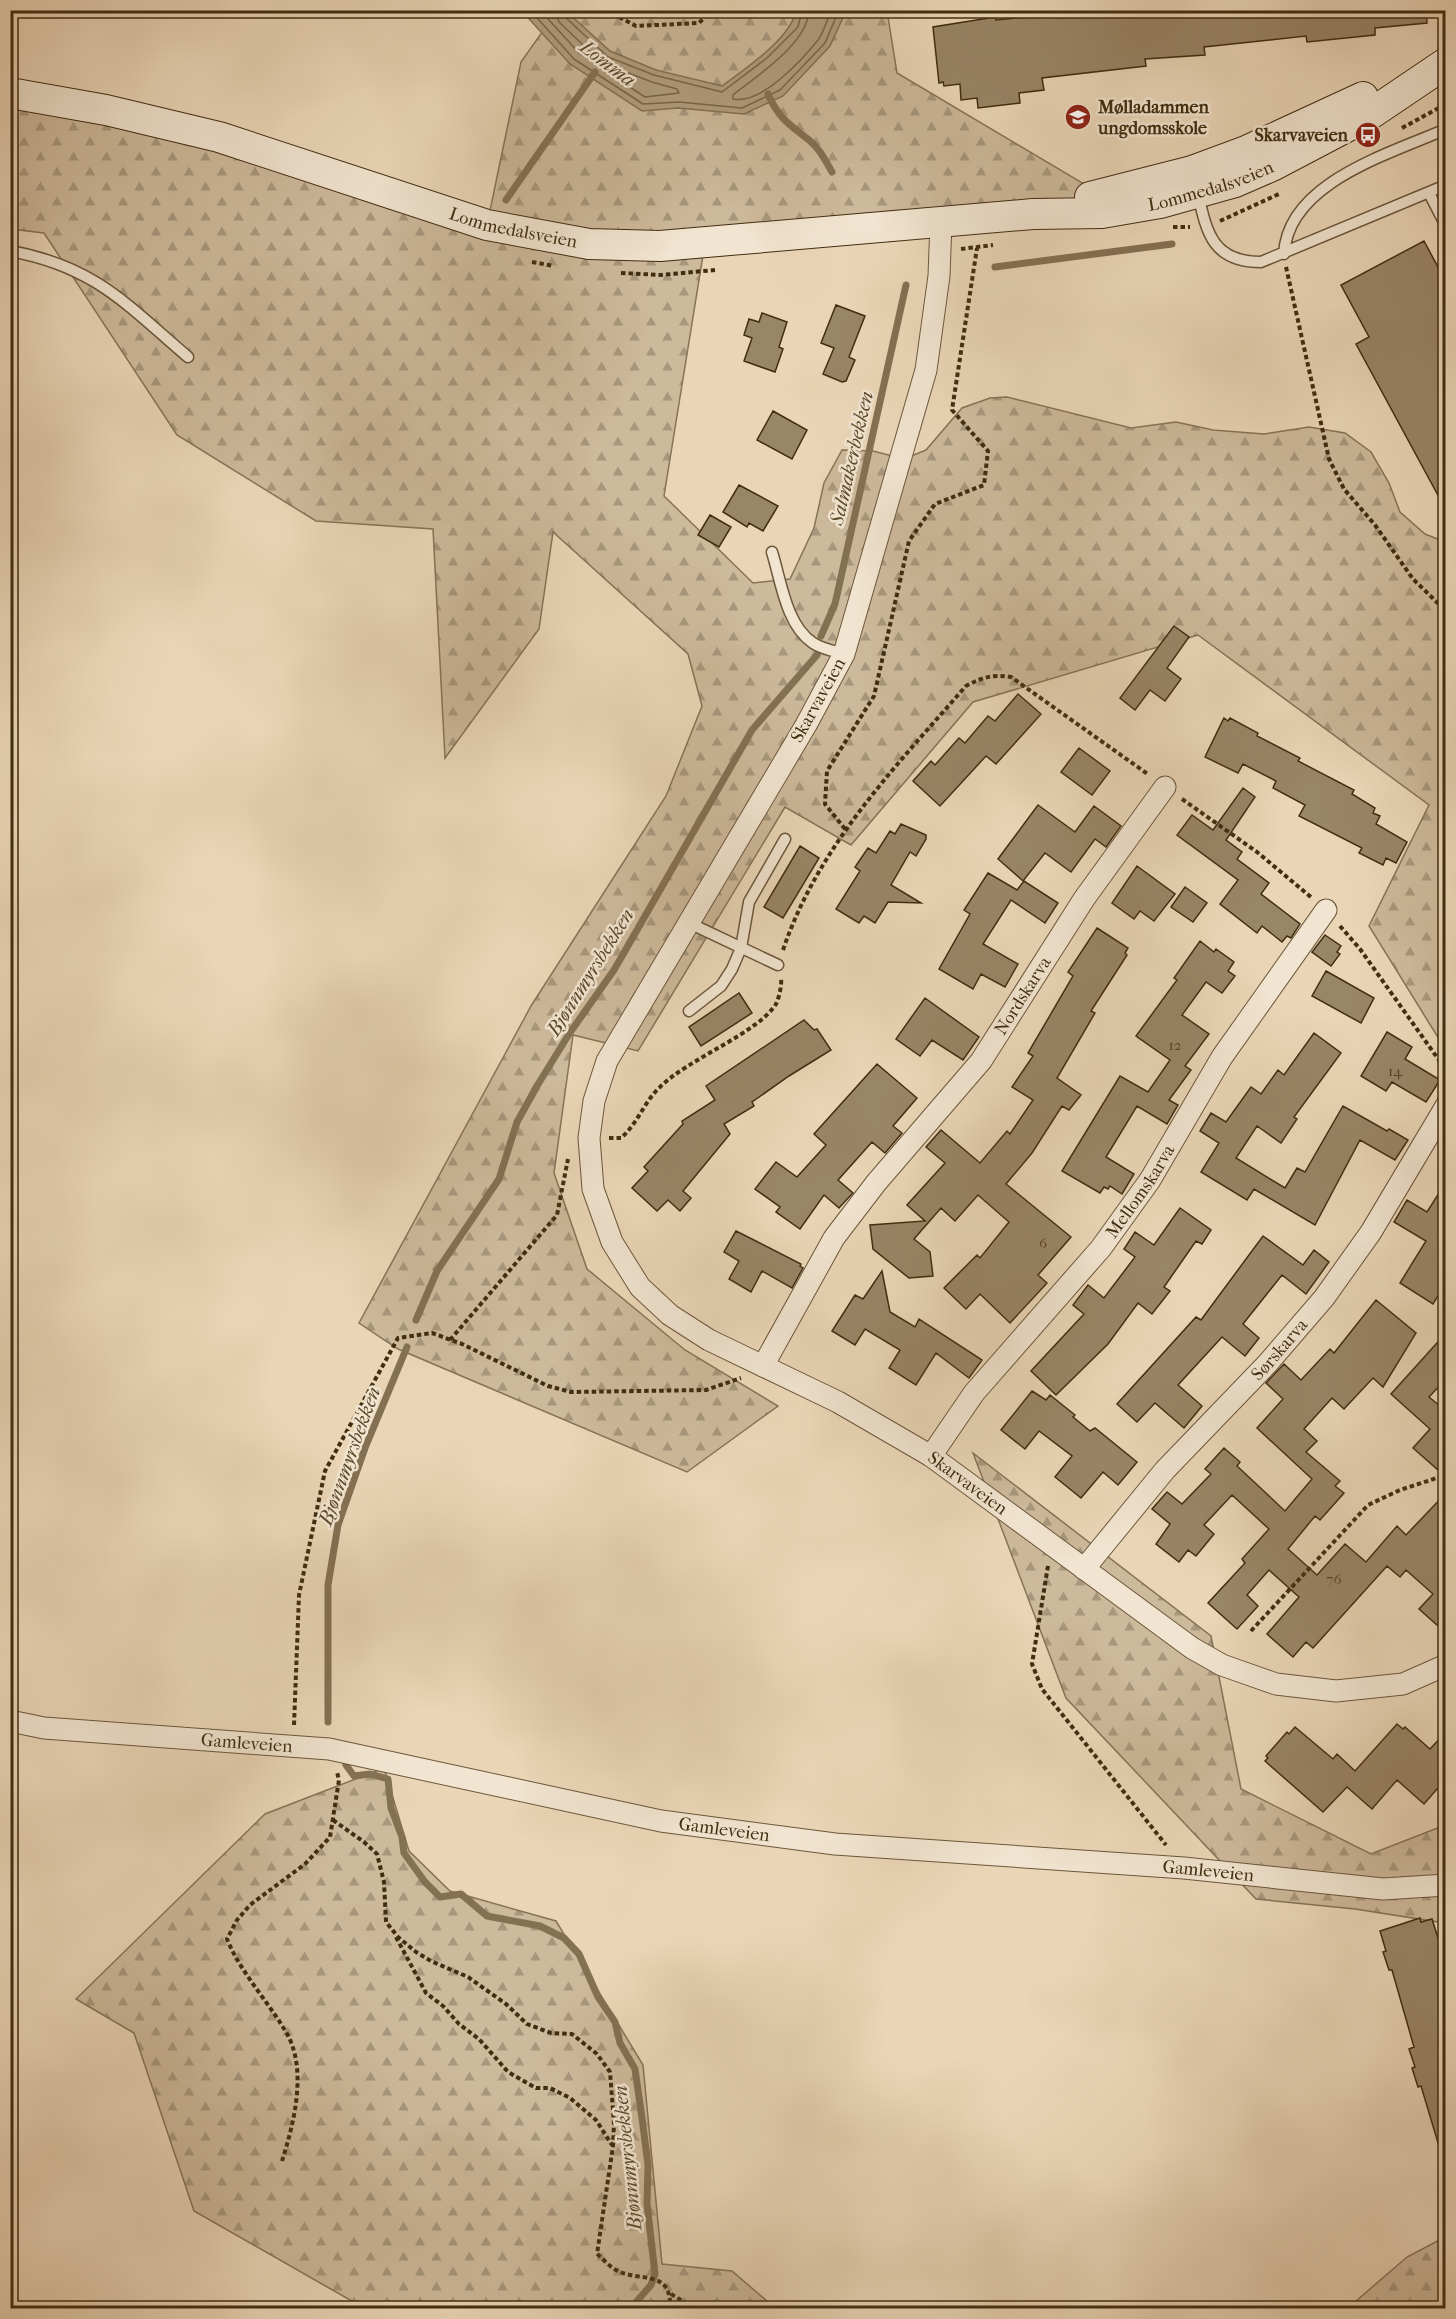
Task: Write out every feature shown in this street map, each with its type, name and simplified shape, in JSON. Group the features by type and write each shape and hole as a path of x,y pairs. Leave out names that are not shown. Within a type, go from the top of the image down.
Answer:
{"main road":[{"name":"Lommedalsveien","path":"10,93 106,110 196,131 487,225 589,243 660,246 1033,214 1195,182 1235,182 1315,145 1369,115 1440,67"}],"street":[{"name":"Skarvaveien","path":"941,222 941,259 926,370 844,654 806,725 687,922 608,1061 594,1101 589,1138 593,1190 612,1242 640,1287 670,1315 709,1340 838,1402 931,1456 1192,1648 1222,1665 1276,1684 1336,1691 1403,1684 1446,1665"},
{"name":"Nordskarva","path":"763,1366 834,1238 876,1183 981,1061 1084,899 1165,787"},
{"name":"Mellomskarva","path":"931,1456 974,1393 1115,1228 1150,1180 1222,1057 1326,910"},
{"name":"Sørskarva","path":"1084,1569 1165,1470 1268,1363 1324,1298 1440,1129 1446,1106"},
{"name":"Gamleveien","path":"10,1721 44,1728 329,1749 661,1821 835,1844 1184,1868 1383,1889 1446,1885"}],"lane":[{"path":"1284,254 1285,241 1294,218 1336,177 1446,129"},
{"path":"1195,182 1206,226 1214,242 1223,252 1239,262 1262,262 1284,254 1446,185"},
{"path":"1429,194 1446,226"},
{"path":"10,251 68,265 104,284 188,357"},
{"path":"772,552 789,607 804,636 816,645 844,654"},
{"path":"689,1011 721,986 741,948 749,902 785,839"},
{"path":"687,922 778,965"}],"path":[{"path":"606,10 636,26 699,23 712,10"},
{"path":"1438,10 1446,24"},
{"path":"845,829 825,804 827,771 874,696 909,541 935,504 984,485 988,451 952,410 977,248"},
{"path":"1284,254 1294,310 1329,459 1344,489 1375,525 1413,579 1446,611"},
{"path":"450,1340 557,1215 571,1142 589,1138 621,1138 634,1127 659,1088 677,1072 756,1023 776,1004 782,982 778,965 803,901 845,829 966,686 992,674 1011,677 1027,687 1257,852 1326,910 1360,949 1446,1070"},
{"path":"293,1746 299,1595 325,1471 398,1338 432,1334 450,1340 548,1386 571,1392 706,1390 731,1384 763,1366"},
{"path":"1251,1631 1368,1506 1400,1490 1446,1475"},
{"path":"1053,1545 1042,1592 1032,1664 1042,1689 1184,1868"},
{"path":"282,2161 295,2112 298,2089 292,2048 287,2034 235,1958 227,1939 237,1920 250,1905 305,1864 330,1837 339,1780 329,1749"},
{"path":"333,1820 377,1854 384,1882 386,1922 416,1953 468,1977 492,1993 527,2024 551,2033 572,2034 597,2054 610,2072 614,2122 613,2146 597,2254 617,2270 646,2277 664,2285 671,2294 694,2308"},
{"path":"393,1931 426,1993 479,2039 508,2072 536,2088 550,2088 579,2105 596,2120 613,2146"},
{"path":"670,2308 671,2294"}],"green space":[{"path":"557,11 887,11 897,73 1101,194 949,222 705,243 664,496 753,583 790,579 814,528 824,483 842,450 873,451 904,459 926,450 962,408 990,398 1007,397 1131,428 1176,422 1213,430 1264,434 1309,427 1345,433 1371,452 1389,483 1400,512 1425,534 1445,542 1446,1027 1439,1039 1369,926 1429,805 1198,635 973,702 851,845 785,807 638,1051 573,1035 554,1173 587,1269 685,1350 778,1406 687,1472 398,1349 359,1323 531,1006 666,796 702,706 688,654 553,532 539,629 445,758 433,529 316,521 177,435 44,233 11,229 10,95 487,225 521,62"},
{"path":"973,1453 1211,1636 1241,1789 1371,1854 1445,1825 1445,1923 1355,1909 1256,1899 1066,1698"},
{"path":"384,1768 409,1851 450,1891 556,1921 643,2065 662,2264 732,2271 775,2308 364,2308 194,2211 134,2033 76,1999 265,1814"},
{"path":"1445,2237 1445,2308 1348,2308 1407,2257"}],"water":[{"name":"Lomma","path":"522,11 566,11 610,51 656,70 722,86 776,42 792,22 796,11 846,11 830,46 783,96 744,114 678,108 642,111 570,64"}],"building":[{"path":"1125,10 1426,10 1427,23 1375,28 1375,35 1307,42 1306,36 1204,47 1205,55 1145,59 1146,66 1042,78 1044,90 1019,93 1020,103 978,108 977,98 961,100 960,84 944,86 943,82 939,83 933,27 995,17 996,20 1057,14 1058,18"},
{"path":"1424,241 1446,282 1446,510 1356,344 1369,337 1341,285"},
{"path":"836,305 865,316 849,357 855,360 846,381 842,382 823,374 834,348 821,343"},
{"path":"762,313 787,322 779,347 783,349 775,372 744,361 752,338 744,335 749,319 759,322"},
{"path":"773,411 807,430 792,459 757,440"},
{"path":"739,485 778,506 763,531 749,523 747,527 723,512"},
{"path":"710,515 731,527 719,547 698,535"},
{"path":"1174,626 1189,637 1167,668 1181,679 1165,701 1150,690 1135,710 1120,698"},
{"path":"1018,694 1041,714 996,764 986,756 940,806 913,781 931,761 935,765 959,738 965,743 988,716 995,721"},
{"path":"1224,718 1228,721 1230,718 1258,733 1257,736 1300,758 1298,761 1354,790 1352,794 1375,808 1373,813 1380,816 1376,824 1407,842 1396,863 1386,858 1383,865 1359,853 1362,848 1299,816 1305,805 1273,788 1276,781 1243,764 1238,773 1205,757"},
{"path":"1079,748 1110,771 1092,795 1061,772"},
{"path":"1243,788 1255,797 1226,840 1242,852 1237,859 1269,883 1261,894 1300,924 1291,938 1287,936 1282,942 1262,926 1257,933 1220,904 1238,880 1177,835 1192,815 1213,830"},
{"path":"1038,805 1075,832 1094,806 1121,826 1106,847 1095,839 1071,872 1045,853 1023,881 998,859"},
{"path":"901,824 926,835 926,839 916,856 910,852 891,885 921,903 888,902 875,923 864,916 859,923 836,909 860,871 855,867 868,848 876,853 890,831 895,834"},
{"path":"800,846 819,858 783,918 764,907"},
{"path":"1137,866 1175,894 1154,921 1140,911 1134,919 1112,903"},
{"path":"988,873 1017,890 1024,881 1058,903 1045,923 1011,900 983,944 1018,964 1005,987 981,974 973,989 939,969 970,914 964,910"},
{"path":"1185,887 1207,903 1193,922 1171,907"},
{"path":"1097,928 1128,948 1125,953 1127,955 1091,1011 1095,1013 1057,1078 1081,1095 1069,1110 1062,1106 1032,1153 1006,1184 1071,1237 1038,1275 1047,1283 1010,1323 980,1294 966,1309 944,1288 977,1255 980,1258 1009,1222 978,1195 955,1221 941,1208 914,1239 930,1252 933,1276 909,1278 873,1249 870,1225 925,1221 907,1205 945,1163 926,1147 941,1130 980,1163 1007,1131 1010,1134 1033,1100 1012,1087 1033,1056 1028,1053 1073,976 1068,972"},
{"path":"1325,935 1341,946 1337,952 1340,954 1331,966 1312,952"},
{"path":"1200,941 1214,952 1216,949 1234,962 1228,971 1235,976 1222,993 1206,982 1182,1015 1209,1034 1185,1066 1191,1070 1169,1100 1178,1105 1167,1124 1137,1106 1106,1157 1134,1174 1122,1194 1110,1186 1108,1189 1104,1187 1100,1193 1062,1171 1120,1076 1148,1092 1170,1060 1136,1036 1177,980 1174,978"},
{"path":"1326,971 1374,998 1361,1023 1312,996"},
{"path":"739,993 752,1013 701,1046 689,1027"},
{"path":"925,998 979,1037 963,1060 932,1040 920,1056 896,1039"},
{"path":"804,1020 814,1030 817,1029 831,1050 789,1076 752,1102 754,1106 724,1124 730,1134 683,1191 691,1198 680,1211 668,1200 657,1211 632,1188 648,1171 644,1167 683,1124 682,1121 715,1100 706,1086"},
{"path":"1387,1032 1412,1047 1405,1059 1440,1080 1426,1102 1392,1082 1386,1091 1361,1076"},
{"path":"1314,1033 1341,1053 1294,1117 1297,1119 1281,1143 1257,1126 1236,1158 1285,1188 1297,1168 1305,1172 1343,1106 1408,1140 1395,1160 1360,1140 1315,1225 1254,1189 1247,1200 1201,1172 1219,1143 1200,1131 1211,1113 1226,1122 1251,1087 1261,1094 1278,1070 1284,1075"},
{"path":"877,1064 917,1098 893,1126 902,1133 885,1153 872,1142 838,1180 853,1193 839,1208 824,1195 800,1229 776,1212 780,1207 755,1189 776,1162 797,1177 826,1145 814,1134"},
{"path":"1446,1182 1446,1283 1433,1304 1400,1283 1426,1241 1394,1222 1407,1200 1427,1212"},
{"path":"1180,1208 1211,1230 1202,1244 1196,1241 1164,1287 1170,1291 1152,1314 1138,1303 1108,1344 1056,1395 1031,1371 1084,1314 1073,1305 1088,1285 1104,1298 1135,1257 1124,1249 1135,1232 1154,1245"},
{"path":"736,1231 801,1264 803,1268 792,1288 762,1271 751,1292 729,1279 739,1261 724,1252"},
{"path":"1263,1236 1303,1265 1314,1250 1329,1262 1306,1294 1282,1275 1243,1324 1259,1338 1245,1356 1222,1337 1178,1385 1202,1406 1184,1428 1155,1403 1137,1422 1117,1404 1196,1317 1201,1320"},
{"path":"882,1271 890,1312 915,1327 919,1319 982,1360 969,1378 936,1353 916,1385 889,1368 900,1350 865,1329 855,1345 832,1331 855,1295 863,1299"},
{"path":"1376,1300 1416,1333 1383,1387 1373,1378 1344,1409 1332,1398 1304,1429 1317,1441 1306,1452 1340,1481 1335,1486 1344,1493 1320,1520 1315,1516 1288,1549 1317,1575 1345,1544 1366,1562 1397,1526 1406,1535 1446,1493 1446,1633 1419,1609 1433,1594 1406,1570 1400,1577 1387,1566 1313,1648 1306,1642 1293,1657 1267,1634 1299,1597 1269,1570 1247,1595 1258,1606 1237,1629 1208,1603 1245,1563 1242,1559 1269,1529 1232,1495 1204,1525 1214,1534 1196,1556 1188,1550 1179,1562 1156,1544 1170,1524 1152,1509 1167,1492 1182,1504 1211,1474 1205,1469 1224,1448 1240,1462 1237,1466 1285,1511 1312,1479 1257,1428 1283,1399 1266,1383 1284,1364 1301,1380 1330,1349 1334,1353"},
{"path":"1446,1333 1446,1379 1429,1397 1446,1411 1446,1477 1413,1448 1430,1429 1391,1394"},
{"path":"1032,1391 1046,1400 1050,1395 1075,1415 1073,1417 1090,1431 1095,1428 1137,1462 1118,1485 1103,1472 1081,1498 1055,1477 1072,1456 1039,1431 1025,1449 1001,1430"},
{"path":"1397,1724 1403,1729 1405,1727 1430,1749 1446,1732 1446,1796 1437,1789 1424,1804 1397,1780 1372,1809 1347,1787 1323,1812 1265,1761 1268,1758 1266,1756 1287,1732 1289,1734 1295,1727 1333,1759 1337,1754 1355,1771"},
{"path":"1420,1918 1421,1922 1432,1919 1438,1938 1446,1936 1446,2152 1441,2153 1421,2086 1418,2087 1412,2068 1415,2067 1409,2049 1414,2047 1392,1970 1389,1970 1383,1952 1386,1951 1380,1931"}],"waterway":[{"name":"Lomma","path":"506,200 595,72"},
{"name":"Salmakerbekken","path":"768,94 790,125 816,147 832,172"},
{"path":"995,267 1172,244"},
{"name":"Salmakerbekken","path":"821,636 835,604 906,285"},
{"name":"Bjønnmyrsbekken","path":"416,1320 437,1271 499,1179 517,1122 537,1086 569,1034 614,970 752,730 817,655"},
{"name":"Bjønnmyrsbekken","path":"328,1722 328,1585 338,1525 365,1448 407,1347"},
{"name":"Bjønnmyrsbekken","path":"346,1765 354,1776 370,1774 388,1779 391,1808 402,1837 404,1853 425,1882 440,1897 461,1894 487,1916 540,1926 564,1938 579,1954 598,1997 615,2022 620,2043 635,2069 648,2165 647,2204 655,2274 651,2285 631,2308"}],"place":[{"name":"Mølladammen ungdomsskole","path":"1078,117"},
{"name":"Skarvaveien","path":"1368,135"}]}
